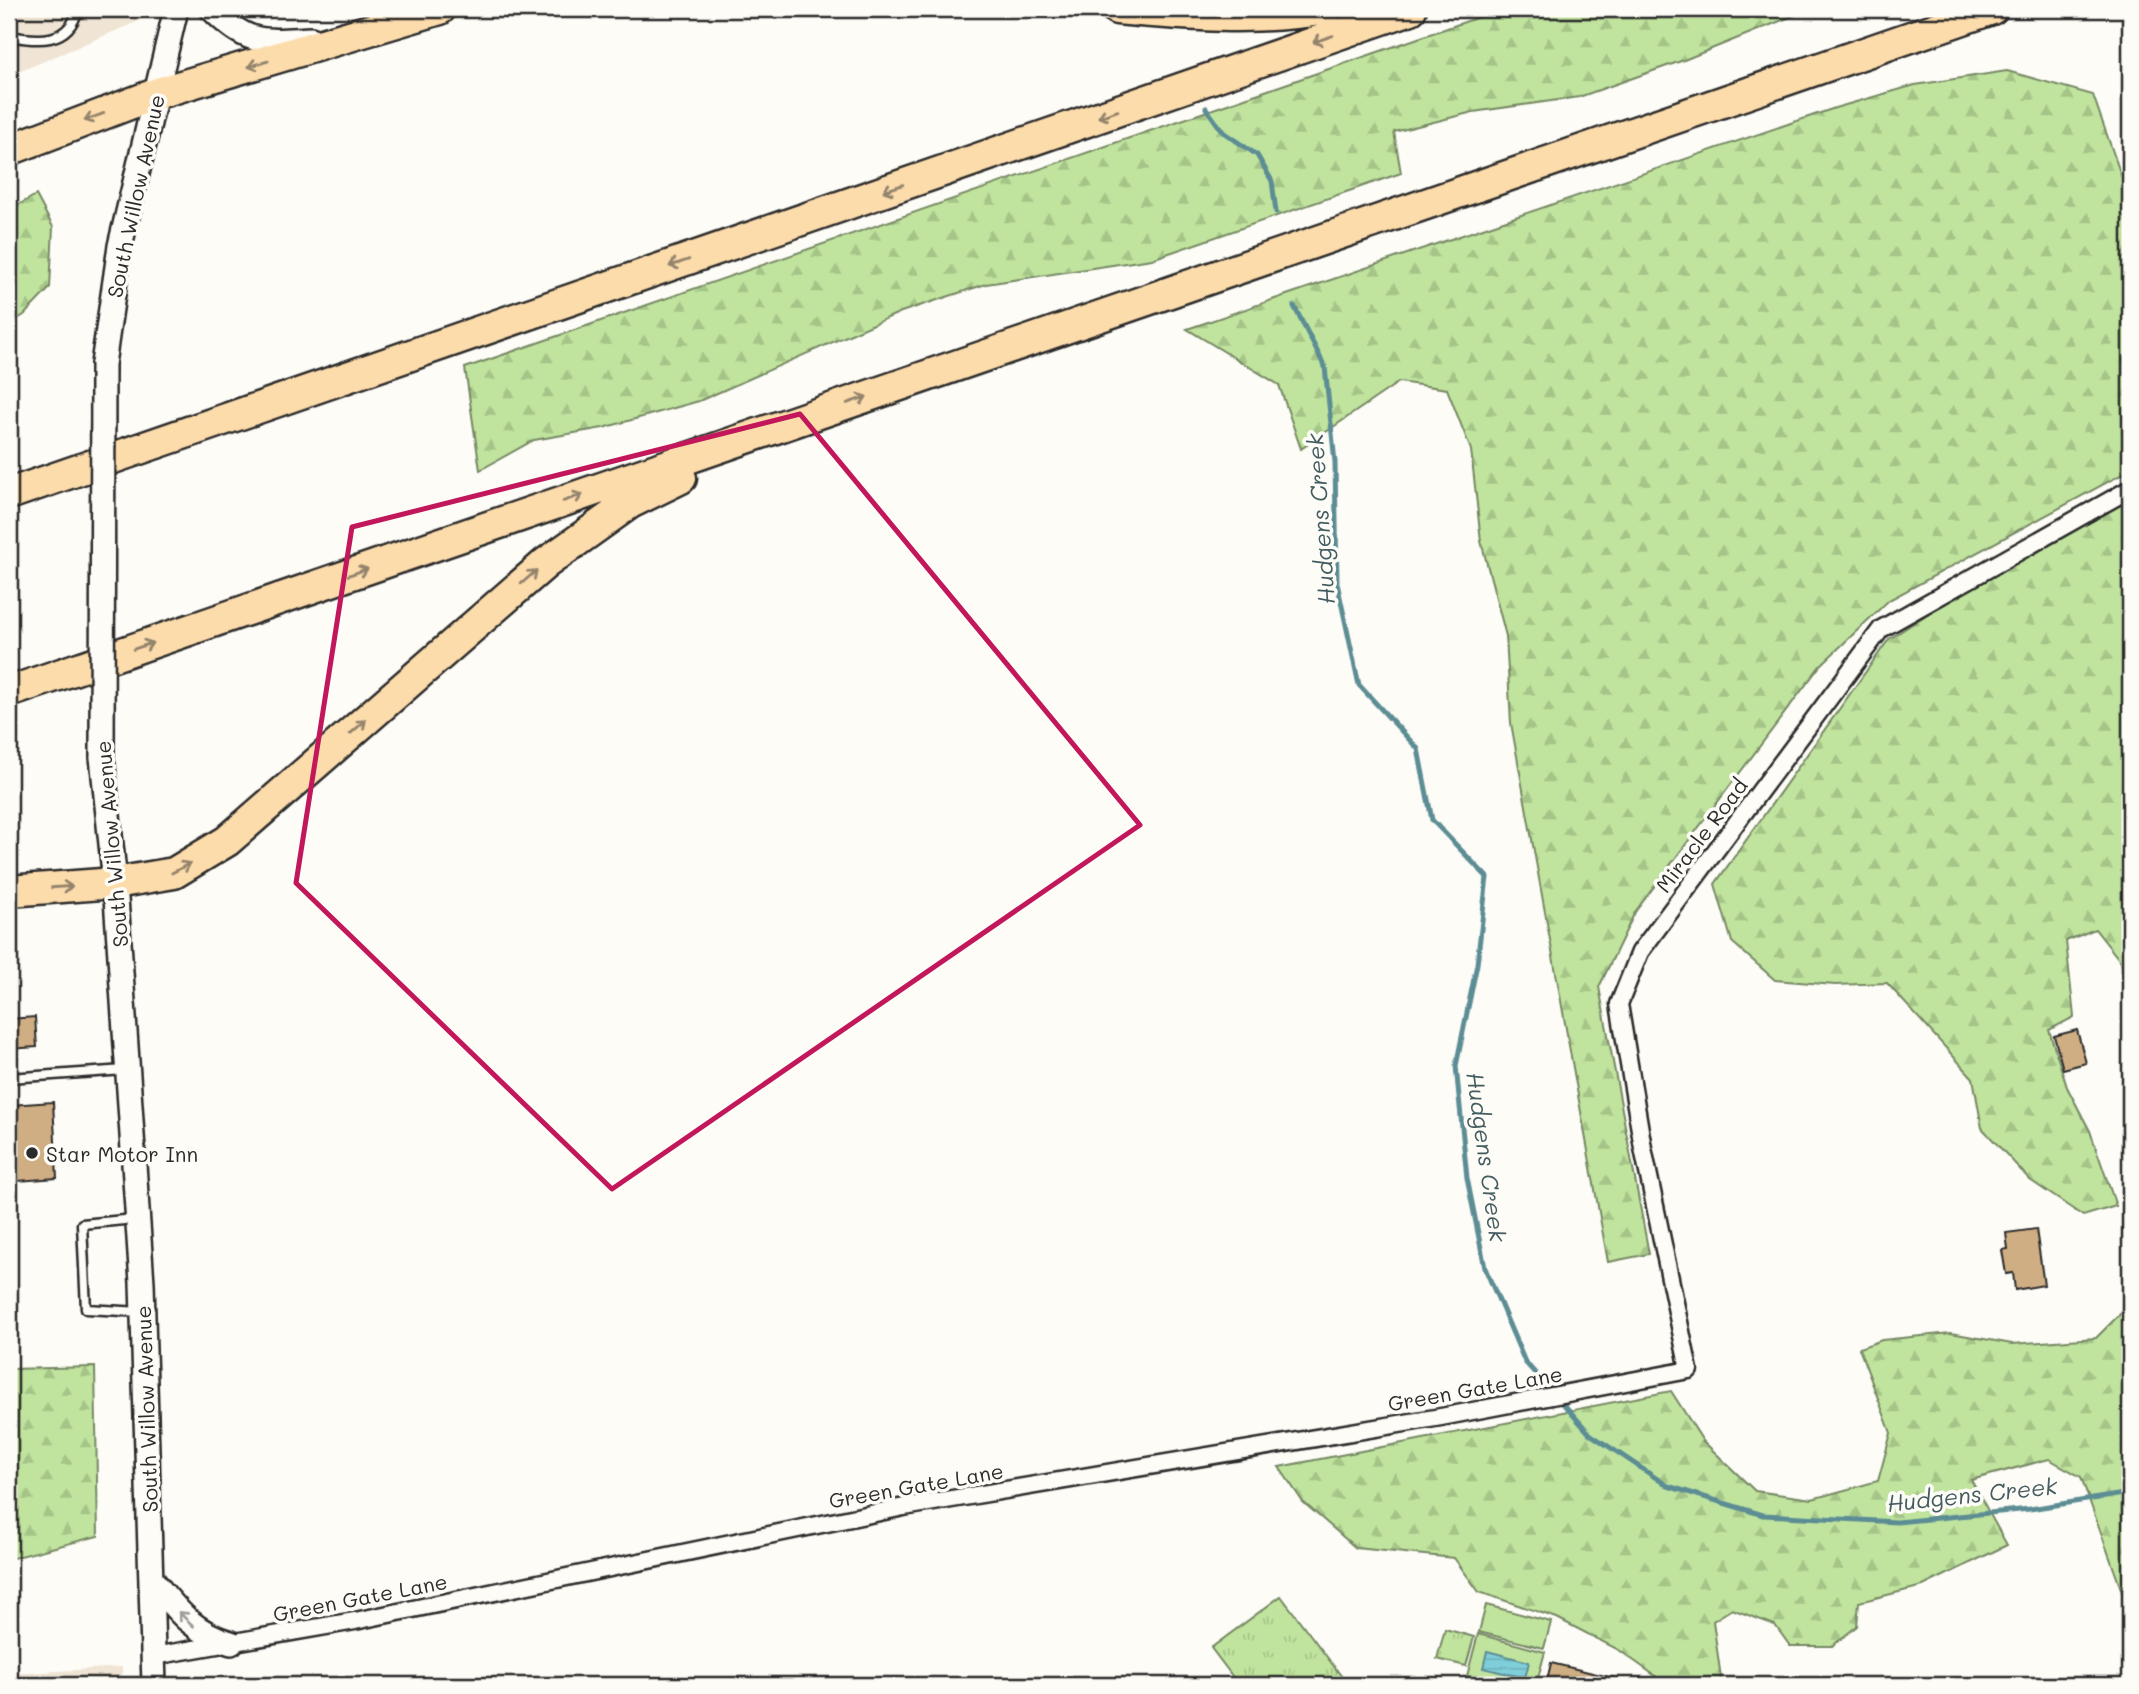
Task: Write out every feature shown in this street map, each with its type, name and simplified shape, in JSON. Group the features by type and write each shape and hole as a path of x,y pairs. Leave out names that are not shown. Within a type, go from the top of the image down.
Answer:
{"highway":[{"path":"9,150 158,93 440,9"},
{"path":"1116,9 1218,15 1293,15 1326,9"},
{"path":"9,494 1411,9"},
{"path":"9,692 1992,9"},
{"path":"9,891 115,883 174,873 227,841 546,563 630,503 811,416"}],"main road":[{"name":"South Willow Avenue","path":"154,1685 138,1219 115,883 102,757 103,364 120,246 176,9"},
{"path":"212,9 225,22 257,41 349,38"},
{"path":"152,1580 187,1622 214,1638 231,1643"}],"street":[{"name":"Miracle Road","path":"1689,1370 1643,1148 1619,1004 1640,952 1881,629 2041,536 2130,489"},
{"name":"Green Gate Lane","path":"154,1656 355,1621 904,1507 1441,1417 1689,1370"}],"lane":[{"path":"9,36 41,42 58,38 76,17 78,9"},
{"path":"9,1078 128,1070"},
{"path":"138,1219 82,1224 86,1309 143,1312"}],"highlighted area":[{"path":"800,414 1140,825 612,1189 296,883 352,527"}],"shaded area":[{"path":"9,9 155,9 139,21 9,76"},
{"path":"122,1667 122,1685 9,1685 9,1674"}],"green space":[{"path":"1502,9 1810,9 1684,60 1579,97 1473,112 1394,132 1401,173 1152,259 986,284 901,312 699,401 603,428 534,440 480,470 465,368"},
{"path":"2007,71 2093,95 2130,201 2130,470 1889,600 1820,666 1635,912 1599,987 1649,1254 1608,1262 1511,723 1506,636 1481,541 1471,450 1447,389 1399,382 1301,449 1279,385 1187,329 1835,108 1915,85"},
{"path":"36,195 53,227 50,288 24,315 9,324 9,210"},
{"path":"2130,498 2130,993 2121,962 2095,929 2066,941 2074,1017 2049,1030 2067,1087 2090,1131 2116,1206 2083,1216 2030,1180 1982,1128 1973,1078 1887,983 1835,985 1775,980 1732,942 1715,884 1889,639 1940,606"},
{"path":"2130,1304 2130,1614 2081,1477 2049,1459 1971,1480 2007,1545 1923,1586 1859,1602 1857,1626 1832,1646 1790,1646 1775,1625 1732,1609 1713,1621 1722,1685 1668,1685 1619,1650 1557,1618 1479,1592 1454,1558 1356,1548 1303,1502 1279,1467 1671,1391 1703,1441 1755,1491 1812,1499 1878,1481 1891,1433 1859,1348 1882,1340 1951,1333 2012,1344 2096,1338"},
{"path":"95,1367 98,1536 9,1559 9,1369"},
{"path":"1281,1596 1342,1677 1331,1685 1239,1685 1211,1648"},
{"path":"1486,1605 1551,1622 1544,1648 1479,1632"},
{"path":"1445,1629 1474,1637 1466,1666 1437,1659"},
{"path":"1478,1634 1545,1652 1536,1685 1503,1685 1467,1676"}],"water":[{"path":"1487,1651 1529,1662 1525,1678 1483,1668"}],"building":[{"path":"35,1017 37,1047 9,1049 9,1019"},
{"path":"2077,1030 2086,1063 2063,1069 2054,1036"},
{"name":"Star Motor Inn","path":"53,1102 57,1178 18,1181 18,1175 9,1175 10,1105"},
{"path":"2036,1229 2044,1285 2015,1290 2013,1273 2006,1274 2002,1250 2008,1249 2006,1233"},
{"path":"1551,1663 1618,1679 1618,1685 1546,1685"}],"waterway":[{"path":"1206,108 1223,132 1257,155 1272,181 1276,212"},
{"name":"Hudgens Creek","path":"1294,306 1325,367 1335,462 1337,583 1359,685 1418,749 1432,820 1487,877 1477,964 1456,1066 1467,1178 1485,1268 1525,1362 1552,1392"},
{"name":"Hudgens Creek","path":"1559,1399 1590,1434 1668,1486 1763,1515 1897,1522 2030,1509 2130,1493"}],"place":[{"name":"Star Motor Inn","path":"32,1153"}]}
